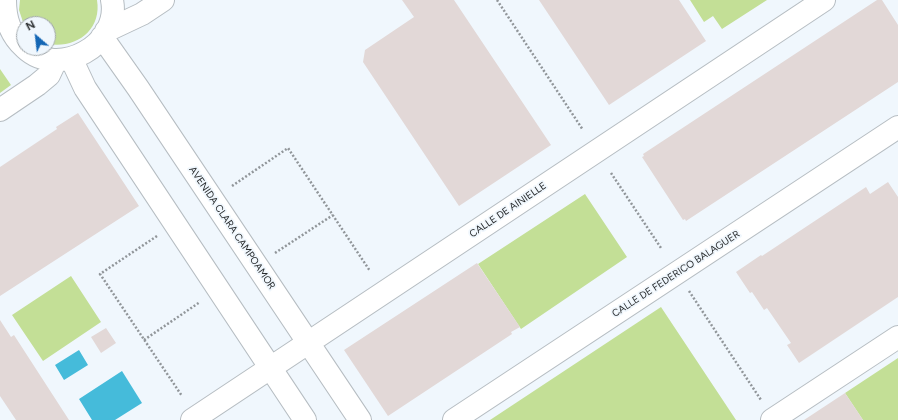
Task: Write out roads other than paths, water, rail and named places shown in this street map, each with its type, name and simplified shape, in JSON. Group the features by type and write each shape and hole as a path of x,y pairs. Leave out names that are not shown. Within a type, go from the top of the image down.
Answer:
{"street":[{"path":"5,0 5,12 8,26 16,40"},
{"path":"39,56 64,59 83,54 94,47 104,34 111,17 112,0"},
{"path":"104,34 142,14 162,0"},
{"name":"CALLE DE AINIELLE","path":"192,420 824,0"},
{"name":"AVENIDA CLARA CAMPOAMOR","path":"104,34 123,65 360,420"},
{"path":"0,110 37,85 64,59"},
{"path":"64,59 85,88 305,420"},
{"name":"CALLE DE FEDERICO BALAGUER","path":"454,420 898,127"},
{"path":"768,412 898,337"}],"water":[{"path":"79,350 88,365 64,380 55,365"},
{"path":"122,371 142,403 115,420 92,420 79,399"}]}
